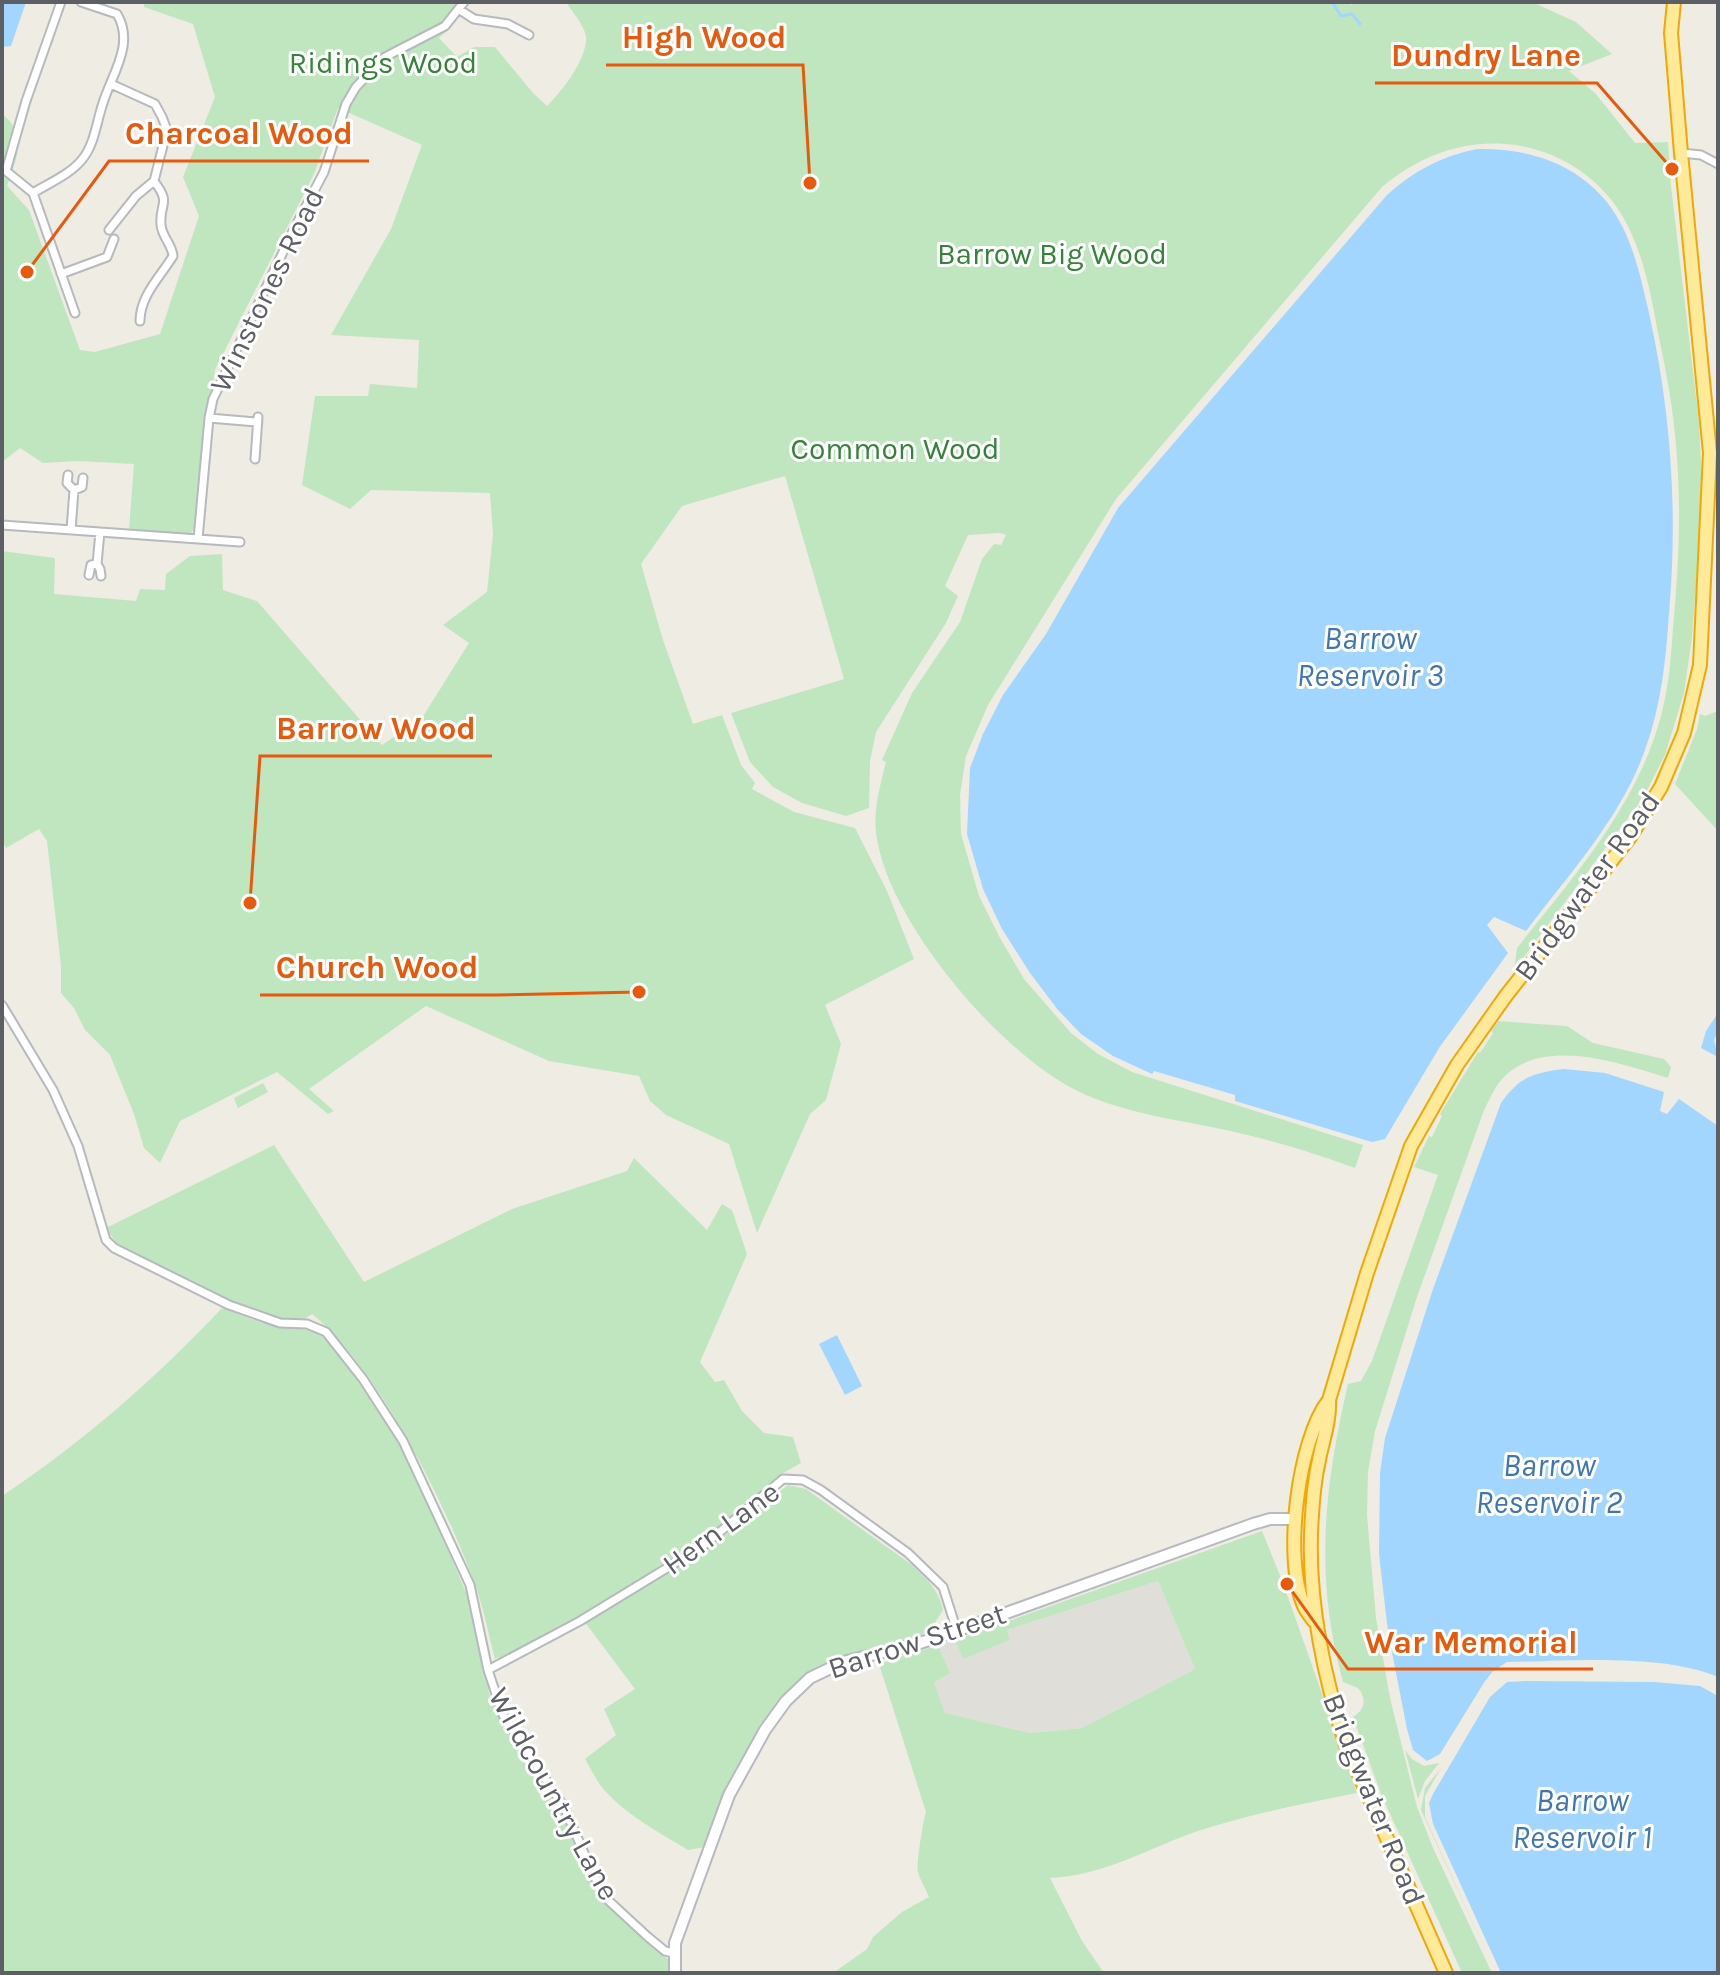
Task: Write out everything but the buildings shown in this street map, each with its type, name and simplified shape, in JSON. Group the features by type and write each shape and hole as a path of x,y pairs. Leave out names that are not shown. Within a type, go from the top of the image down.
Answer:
{"highway":[{"name":"Bridgwater Road","path":"1446,1973 1346,1745 1333,1706 1314,1621 1311,1534 1316,1482 1330,1419 1329,1400 1367,1273 1411,1146 1465,1053 1630,837 1661,787 1684,733 1700,665 1710,453 1671,33 1674,2"},
{"name":"Bridgwater Road","path":"1314,1621 1303,1605 1296,1564 1294,1519 1303,1464 1318,1413 1329,1400"},
{"path":"1294,1519 1302,1517 1306,1511 1316,1482"},
{"path":"1315,1603 1318,1590 1319,1496 1316,1482"},
{"path":"1294,1519 1311,1534"}],"main road":[{"name":"Barrow Street","path":"677,1972 675,1943 696,1891 721,1813 753,1749 786,1701 810,1678 843,1662 957,1631 1253,1524 1270,1519 1294,1519"}],"street":[{"path":"61,2 26,101 6,171 33,193 75,313"},
{"path":"33,193 68,171 85,155 120,62 124,30 117,14 81,2"},
{"path":"462,6 474,19 508,24 529,35"},
{"name":"Winstones Road","path":"198,539 209,418 222,377 324,172 346,104 356,87 385,57 445,26 462,6"},
{"path":"109,230 136,196 154,181 167,130 155,104 111,84"},
{"path":"1681,153 1701,155 1718,164"},
{"path":"140,321 140,309 173,256 172,245 163,234 161,225 166,203 154,181"},
{"path":"61,274 107,257 114,239"},
{"path":"209,418 257,419 255,459"},
{"path":"68,475 67,483 74,490 71,530"},
{"path":"74,490 82,487 83,478"},
{"path":"2,525 240,542"},
{"path":"100,532 97,564 101,576"},
{"path":"89,575 91,565 97,564"},
{"name":"Wildcountry Lane","path":"2,1005 53,1090 72,1132 106,1240 114,1248 229,1305 280,1323 307,1324 326,1332 363,1379 403,1441 470,1585 488,1670 503,1715 564,1807 594,1876 609,1901 624,1918 665,1951 674,1953"},
{"name":"Hern Lane","path":"488,1670 580,1621 676,1563 743,1514 783,1479 803,1480 821,1490 908,1553 943,1587 957,1631"}],"shaded area":[{"path":"1158,1581 1195,1669 1082,1728 1030,1733 944,1713 934,1683 950,1673 938,1645 955,1640 963,1658 1010,1640 1007,1630"}],"green space":[{"path":"144,2 459,2 453,24 439,38 457,57 474,47 495,47 547,106 577,67 586,41 582,26 566,2 1349,2 1351,5 1358,2 1532,2 1576,22 1612,54 1569,71 1596,94 1635,143 1668,142 1699,422 1701,519 1692,637 1684,693 1665,755 1643,798 1514,970 1517,948 1602,838 1638,778 1652,746 1668,681 1678,556 1679,507 1674,422 1649,286 1628,226 1611,199 1576,168 1532,148 1497,143 1444,151 1412,166 1382,187 1116,499 988,705 966,756 960,795 961,834 979,896 1024,979 1071,1033 1098,1054 1132,1072 1363,1145 1355,1168 1269,1140 1123,1108 1086,1095 1055,1078 988,1022 928,949 904,911 887,874 877,839 876,810 886,762 882,760 912,693 960,622 982,559 994,544 1001,545 1006,535 968,535 945,586 958,596 946,623 876,732 870,761 869,808 846,816 802,803 773,787 750,762 731,713 844,679 785,476 682,506 641,564 663,640 693,724 722,715 741,765 755,783 752,789 794,812 855,828 887,891 914,959 825,1005 841,1044 826,1100 810,1114 757,1233 729,1144 666,1115 650,1101 639,1076 549,1061 426,1006 309,1089 334,1111 328,1114 277,1072 180,1121 160,1163 144,1148 110,1055 85,1030 74,1008 61,993 61,966 47,841 39,829 6,848 2,840 2,551 55,558 54,594 136,601 140,589 165,590 166,574 190,556 222,554 223,590 257,601 382,745 422,718 469,643 443,625 487,592 493,534 490,493 371,490 350,509 302,485 315,396 368,396 370,384 417,388 419,340 331,335 391,229 422,145 338,108 314,174 215,370 195,527 191,533 129,530 134,464 43,463 20,448 2,462 2,114 10,122 18,139 7,186 29,210 80,350 95,352 160,334 199,216 183,177 215,97 193,24 144,7"},
{"path":"1718,711 1718,831 1675,784 1700,714 1705,716"},
{"path":"1498,1021 1567,1026 1593,1043 1664,1059 1671,1067 1668,1078 1585,1057 1542,1057 1523,1064 1502,1079 1483,1113 1417,1297 1375,1431 1368,1472 1367,1515 1376,1618 1390,1698 1417,1807 1492,1973 1462,1973 1381,1794 1353,1717 1360,1711 1364,1700 1358,1688 1343,1682 1334,1643 1328,1606 1326,1533 1333,1460 1348,1384 1361,1381 1372,1361 1438,1175 1414,1167 1429,1136 1432,1137 1442,1116 1440,1114"},
{"path":"263,1083 268,1092 238,1108 234,1098"},
{"path":"274,1145 364,1282 512,1209 627,1171 634,1158 707,1230 722,1204 732,1210 747,1254 700,1362 715,1382 724,1380 742,1411 764,1433 793,1437 801,1463 778,1476 740,1513 672,1562 659,1566 523,1649 495,1659 478,1593 431,1483 387,1405 337,1338 312,1314 302,1320 285,1320 209,1291 117,1244 106,1228"},
{"path":"222,1308 262,1323 315,1331 328,1340 361,1382 399,1444 425,1496 470,1602 490,1697 500,1721 546,1785 609,1905 669,1960 670,1973 2,1973 2,1496 61,1454 117,1408 171,1360"},
{"path":"788,1485 806,1489 912,1565 935,1591 943,1610 930,1630 921,1635 835,1659 801,1679 788,1692 743,1756 717,1809 705,1847 688,1850 645,1824 614,1800 599,1784 585,1759 616,1735 604,1709 635,1689 584,1621 705,1551"},
{"path":"1262,1531 1357,1793 1220,1824 1108,1866 1050,1878 1082,1941 1104,1973 833,1973 867,1949 873,1937 902,1912 929,1897 918,1868 926,1812 879,1664 938,1645 950,1673 934,1683 945,1713 1030,1733 1082,1728 1195,1669 1158,1581 1007,1630 1010,1640 963,1659 955,1640"},
{"path":"1405,1750 1424,1766 1439,1763 1425,1781 1418,1799"},
{"path":"1441,1768 1425,1796 1425,1817 1492,1965 1421,1810 1425,1788"}],"water":[{"path":"2,2 26,2 11,46 2,47"},
{"name":"Barrow Reservoir 3","path":"1477,149 1513,151 1564,167 1579,176 1606,201 1629,240 1657,350 1671,462 1672,575 1666,648 1651,733 1622,799 1593,845 1526,931 1494,917 1487,925 1508,953 1439,1048 1385,1139 1372,1142 1235,1101 1235,1095 1154,1071 1152,1074 1113,1056 1081,1034 1030,973 1002,929 983,889 967,834 970,768 1003,695 1046,634 1118,508 1387,195 1429,166"},
{"path":"1718,1013 1718,1030 1714,1040 1718,1057 1701,1048 1706,1031"},
{"name":"Barrow Reservoir 2","path":"1564,1069 1605,1073 1664,1092 1660,1111 1667,1114 1679,1099 1718,1126 1718,1677 1695,1669 1643,1661 1507,1662 1485,1681 1440,1754 1427,1761 1413,1750 1388,1632 1379,1554 1380,1473 1385,1438 1433,1289 1501,1103 1514,1087 1528,1078"},
{"path":"837,1335 862,1386 845,1395 819,1344"},
{"name":"Barrow Reservoir 1","path":"1507,1682 1654,1682 1700,1686 1718,1696 1718,1973 1501,1973 1433,1824 1429,1803 1490,1697"}],"waterway":[{"path":"1332,2 1341,16 1352,14 1360,24"}],"place":[{"name":"Dundry Lane","path":"1672,169"},
{"name":"High Wood","path":"810,183"},
{"name":"Charcoal Wood","path":"27,272"},
{"name":"Barrow Wood","path":"250,903"},
{"name":"Church Wood","path":"639,992"},
{"name":"War Memorial","path":"1287,1584"}],"park label":[{"name":"Ridings Wood","path":"383,63"},
{"name":"Barrow Big Wood","path":"1052,254"},
{"name":"Common Wood","path":"895,449"}]}
